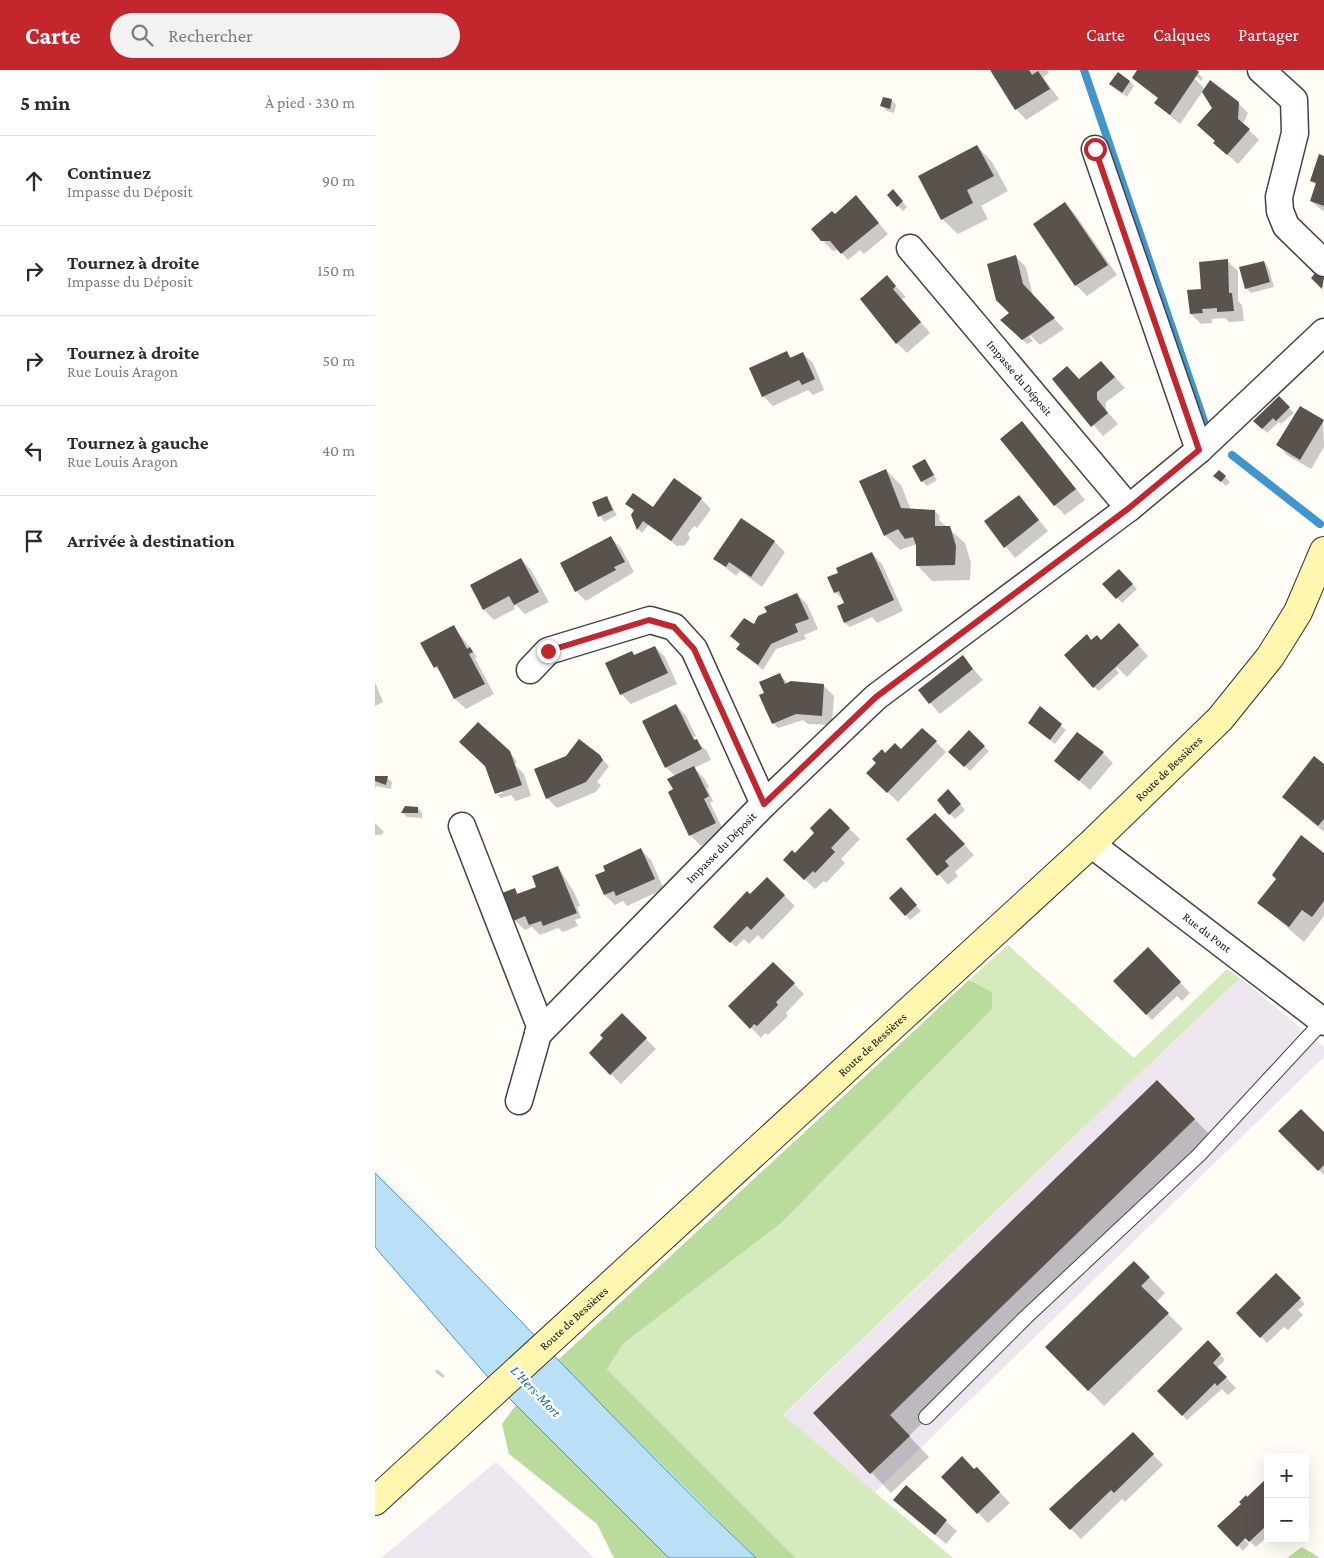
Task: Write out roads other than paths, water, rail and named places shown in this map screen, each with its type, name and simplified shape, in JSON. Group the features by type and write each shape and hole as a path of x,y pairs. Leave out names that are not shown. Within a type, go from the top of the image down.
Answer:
{"main road":[{"name":"Route de Bessières","path":"375,1501 1091,844 1220,719 1270,658 1298,612 1324,552"}],"street":[{"path":"1261,70 1294,100 1295,134 1279,196 1280,211 1287,226 1324,263"},
{"path":"1095,149 1199,450"},
{"name":"Impasse du Déposit","path":"910,248 1129,508"},
{"name":"Impasse du Déposit","path":"538,1034 764,804 876,697 1129,508 1199,450 1324,332"},
{"path":"530,670 548,651 649,620 674,627 694,649 764,804"},
{"name":"Impasse du Déposit","path":"462,826 540,1026 519,1101"},
{"name":"Rue du Pont","path":"1091,844 1324,1022"}],"lane":[{"path":"926,1417 1025,1318 1199,1155 1324,1022"}],"water":[{"name":"L'Hers-Mort","path":"375,1173 659,1463 756,1558 669,1558 487,1376 375,1247"}],"waterway":[{"path":"1084,70 1206,427"},
{"path":"1232,455 1320,524"}]}
